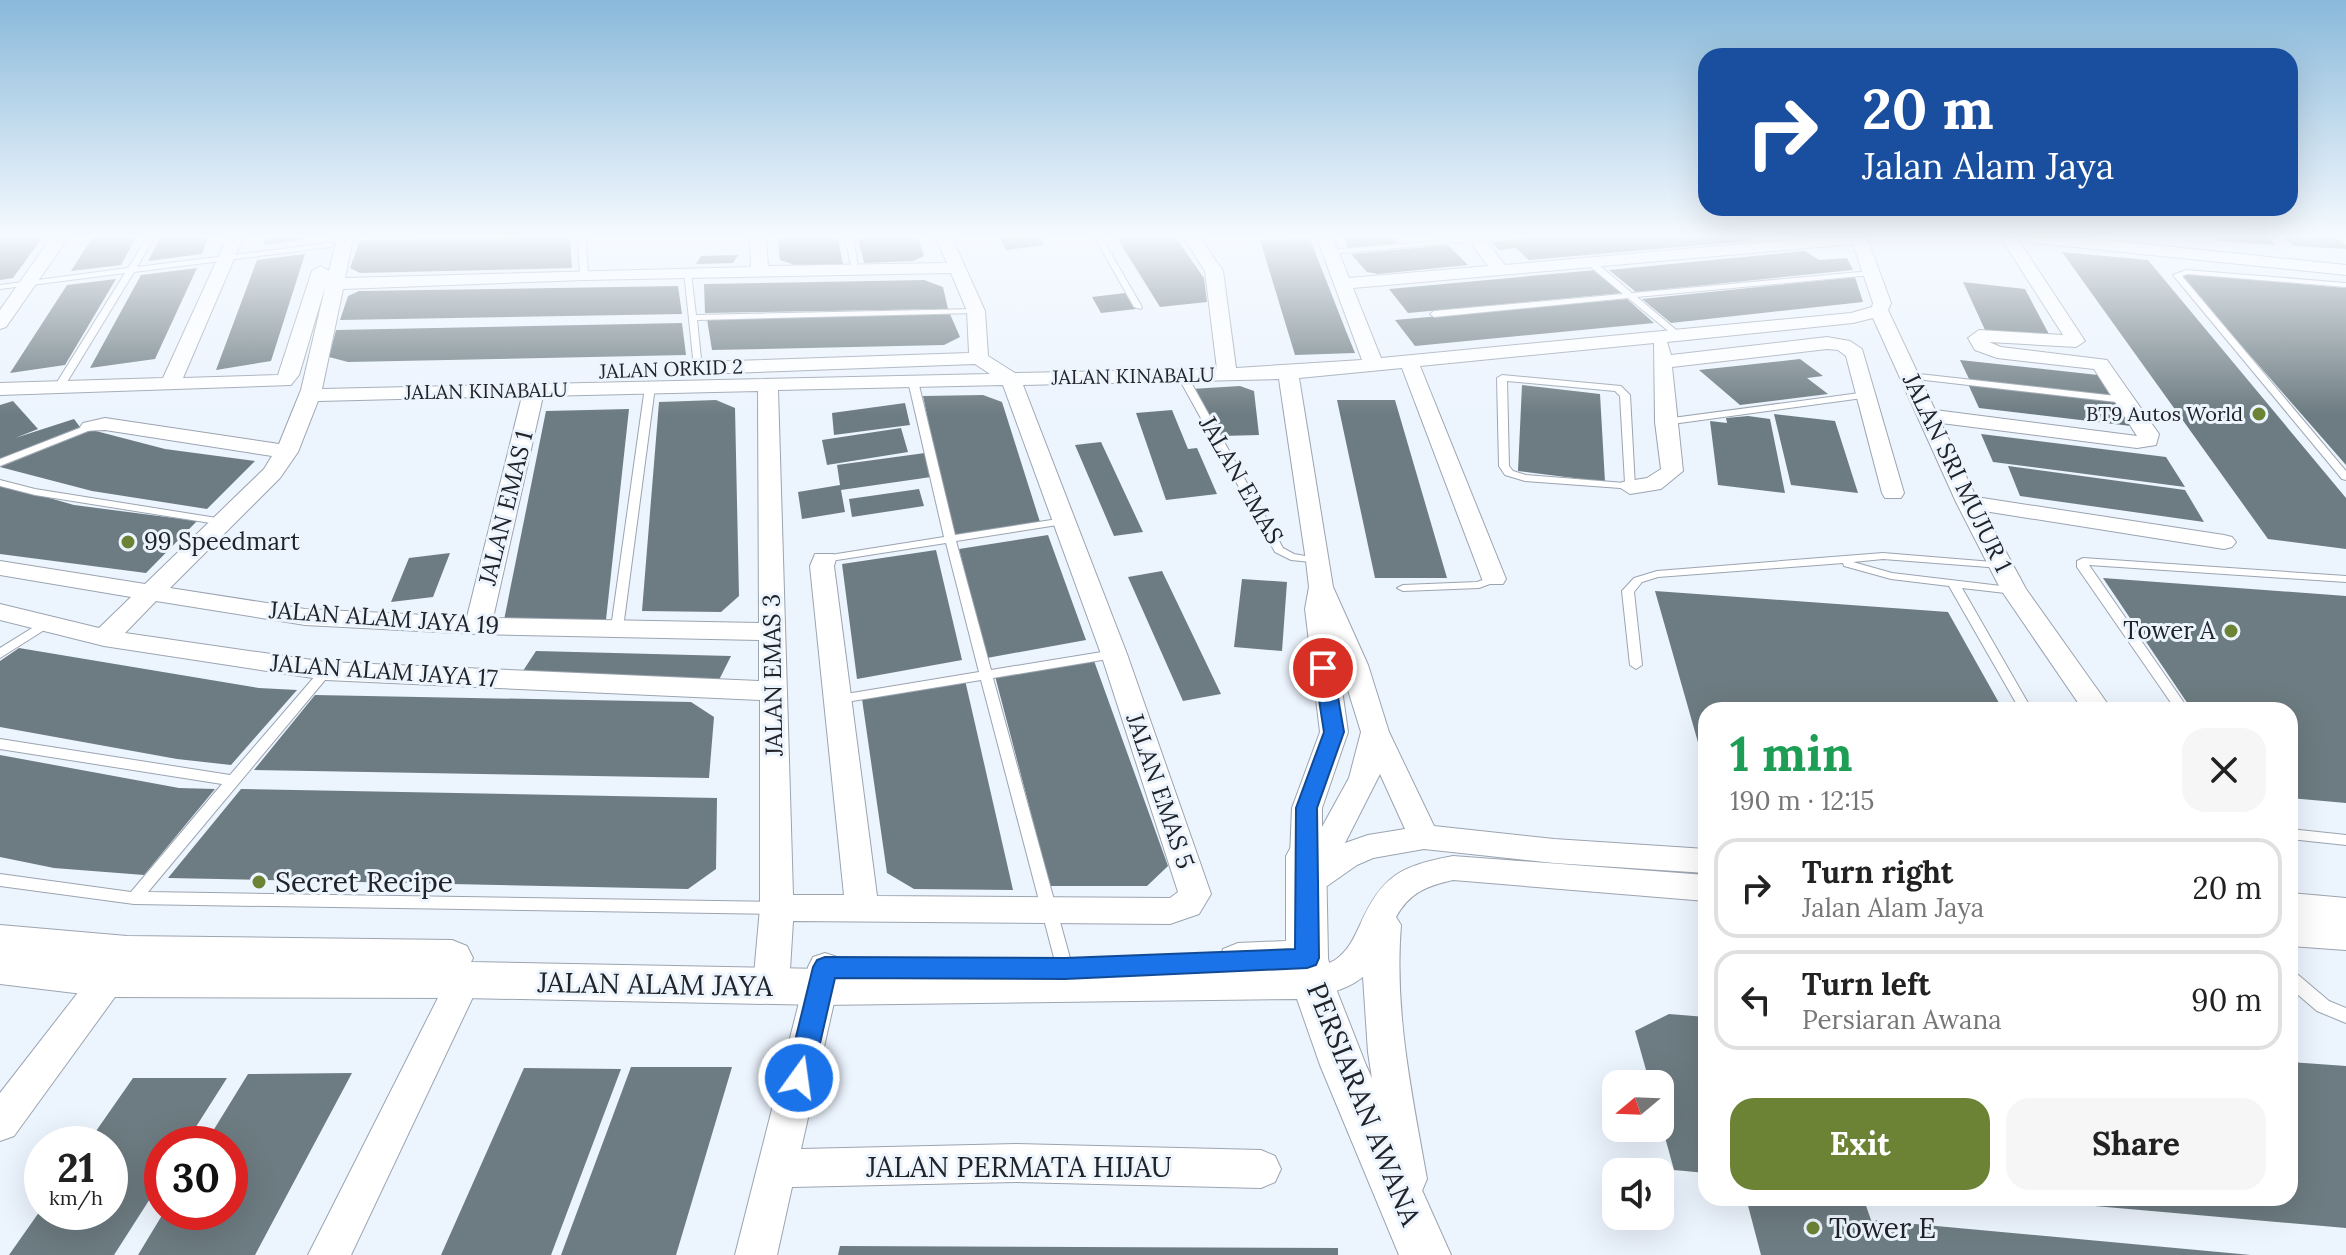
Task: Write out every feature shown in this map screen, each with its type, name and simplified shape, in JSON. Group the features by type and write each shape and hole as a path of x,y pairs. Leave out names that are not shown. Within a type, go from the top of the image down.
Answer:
{"street":[{"path":"0,323 19,297"},
{"path":"170,385 209,297"},
{"path":"0,389 284,381 289,375 316,297"},
{"path":"104,638 272,473 287,452 311,387 331,297"},
{"path":"969,297 976,311 979,358 1011,379"},
{"path":"1217,297 1227,374"},
{"path":"1346,297 1374,365"},
{"path":"1879,310 1882,303 1880,297"},
{"path":"1928,415 2137,442 2148,440 2148,434 2100,364 1997,352 1982,346 1977,338 1979,336 2076,341 2047,297"},
{"name":"JALAN KINABALU","path":"311,387 534,390 1288,373 1853,318 1879,310"},
{"name":"JALAN SRI MUJUR 1","path":"1879,310 1967,502 2014,590 2092,702"},
{"path":"1630,487 1653,484 1672,471 1665,422 1662,362 1669,337"},
{"name":"JALAN SRI MUJUR 1","path":"1662,362 1827,343 1843,345 1855,353 1893,493"},
{"name":"JALAN ORKID 2","path":"311,387 979,358"},
{"path":"1409,362 1494,579"},
{"name":"PERSIARAN AWANA","path":"1288,373 1324,586 1355,665 1375,732 1424,837"},
{"name":"JALAN EMAS 5","path":"777,908 1170,911 1187,905 1195,894 1114,654 1011,379"},
{"name":"JALAN EMAS 3","path":"768,384 777,908 772,976"},
{"name":"JALAN EMAS 1","path":"478,626 534,390"},
{"path":"90,427 105,424 287,452"},
{"path":"1967,502 2224,542"},
{"path":"824,559 822,566 840,699 862,908"},
{"name":"JALAN ALAM JAYA 19","path":"0,568 305,617 478,626 772,632"},
{"name":"PERSIARAN AWANA","path":"1324,586 1318,609 1334,732 1307,808 1310,970 1343,1065 1420,1242"},
{"name":"JALAN ALAM JAYA 17","path":"0,612 104,638 326,671 773,691"},
{"path":"1306,870 1335,834 1364,778 1375,732"},
{"path":"1306,870 1368,847 1424,837 1554,851 1698,860"},
{"path":"1310,970 1334,979 1355,965 1387,905 1400,887 1417,875 1453,868 1698,887"},
{"path":"1387,905 1380,986 1387,1056 1420,1242"},
{"path":"2298,907 2346,911"},
{"path":"2298,933 2346,936"},
{"name":"JALAN ALAM JAYA","path":"0,942 118,966 464,980 772,976"},
{"name":"JALAN ALAM JAYA","path":"0,966 823,977 1310,970"},
{"path":"0,1123 118,966"},
{"name":"JALAN ALAM JAYA","path":"823,977 1065,969 1310,970"},
{"path":"756,1255 823,977"},
{"path":"329,1255 464,980"},
{"name":"JALAN PERMATA HIJAU","path":"777,1168 1016,1163 1261,1169"}],"lane":[{"path":"59,387 115,297"},
{"path":"690,297 698,368"},
{"path":"1132,297 1138,307"},
{"path":"1434,314 1613,297"},
{"path":"1630,297 1669,337"},
{"path":"2195,297 2346,477"},
{"path":"692,318 976,311"},
{"name":"JALAN EMAS","path":"1182,375 1279,550 1324,586"},
{"path":"1910,376 2125,400"},
{"path":"1502,378 1618,388 1625,395 1630,487 1525,478 1509,473 1504,466 1502,378"},
{"path":"913,381 950,539 1065,969"},
{"path":"617,628 650,387"},
{"path":"1665,422 1867,395"},
{"path":"0,463 90,427"},
{"path":"0,483 35,492 223,522"},
{"path":"824,559 1064,521"},
{"path":"1636,665 1628,591 1638,580 1680,571 1841,562 1883,556 2001,565"},
{"path":"1917,559 1929,581"},
{"path":"2177,702 2083,567 2083,561 2346,579"},
{"path":"1841,562 1891,576 2014,590"},
{"path":"1403,588 1479,585 1494,579"},
{"path":"1954,584 2021,702"},
{"path":"0,654 45,624"},
{"path":"840,699 1114,654"},
{"path":"134,898 326,671"},
{"path":"0,744 234,781"},
{"path":"2298,835 2346,840"},
{"path":"0,880 134,898 777,908"},
{"path":"2298,985 2323,1006 2346,1016"}],"building":[{"path":"60,297 106,297 65,365 10,373"},
{"path":"129,297 184,297 155,359 90,368"},
{"path":"243,297 291,297 271,361 216,370"},
{"path":"348,297 680,297 682,314 340,320"},
{"path":"704,297 945,297 948,309 705,313"},
{"path":"1092,297 1127,297 1136,309 1101,313"},
{"path":"1153,297 1206,297 1207,302 1160,307"},
{"path":"1277,297 1333,297 1355,353 1295,355"},
{"path":"1395,297 1584,297 1408,313"},
{"path":"1861,297 1863,302 1671,323 1642,299"},
{"path":"1970,297 2029,297 2051,338 1985,330"},
{"path":"2094,297 2178,297 2346,498 2346,549 2268,539"},
{"path":"2199,297 2346,297 2346,465"},
{"path":"1627,299 1654,323 1415,346 1395,320"},
{"path":"950,314 960,337 944,345 712,350 707,319"},
{"path":"682,323 686,355 348,362 329,357 336,330"},
{"path":"1800,359 1823,376 1807,378 1828,394 1740,405 1699,370"},
{"path":"1960,360 2098,375 2111,397 1970,381"},
{"path":"1968,384 2116,401 2131,426 1979,408"},
{"path":"1522,385 1600,394 1605,482 1518,471"},
{"path":"1240,386 1254,391 1259,435 1221,436 1191,389"},
{"path":"983,395 1002,402 1040,522 952,535 923,396"},
{"path":"716,400 735,408 739,596 721,612 642,611 659,402"},
{"path":"1337,400 1395,400 1447,578 1375,578"},
{"path":"13,401 38,429 15,438 74,419 80,427 0,459 0,405"},
{"path":"905,403 910,425 834,435 832,413"},
{"path":"629,409 606,620 504,620 546,411"},
{"path":"1172,410 1188,449 1197,448 1217,494 1166,500 1136,413"},
{"path":"1774,414 1835,421 1858,493 1791,485"},
{"path":"1748,416 1770,419 1785,493 1718,485 1710,421 1727,423 1726,418"},
{"path":"901,428 908,452 827,465 822,440"},
{"path":"92,430 165,449 255,461 207,509 92,491 0,467"},
{"path":"1981,434 2166,457 2185,487 1993,462"},
{"path":"1101,442 1143,532 1114,536 1075,445"},
{"path":"925,453 931,477 841,490 845,512 802,519 798,492 840,485 837,465"},
{"path":"2008,466 2185,490 2204,522 2020,496"},
{"path":"0,484 74,505 197,521 146,573 0,554"},
{"path":"919,489 924,506 852,517 849,499"},
{"path":"1048,535 1086,640 987,658 959,549"},
{"path":"936,550 962,660 857,679 842,564"},
{"path":"450,553 433,597 391,602 409,558"},
{"path":"1162,571 1221,694 1183,701 1128,577"},
{"path":"2103,578 2346,596 2346,803 2298,799 2298,702 2187,702"},
{"path":"1242,579 1287,582 1282,651 1234,647"},
{"path":"1655,591 1948,612 1999,702 1698,702 1698,742"},
{"path":"19,648 259,688 297,690 231,765 177,759 0,727 0,661"},
{"path":"536,651 731,656 718,682 519,677"},
{"path":"1093,658 1168,866 1147,886 1050,886 995,676"},
{"path":"965,680 1013,890 914,889 887,873 862,699"},
{"path":"315,695 691,702 714,717 709,778 254,770"},
{"path":"0,755 179,788 215,789 144,875 54,868 0,857"},
{"path":"241,789 717,798 716,869 688,889 168,878"},
{"path":"1669,1014 1698,1016 1698,1172 1674,1170 1674,1158 1671,1158 1666,1142 1674,1142 1674,1070 1646,1070 1635,1031"},
{"path":"2298,1063 2346,1066 2346,1228 2095,1206 2298,1206"},
{"path":"631,1067 732,1067 676,1255 561,1255"},
{"path":"524,1068 621,1069 551,1255 441,1255"},
{"path":"352,1073 255,1255 138,1255 153,1230 248,1230 248,1126 216,1126 248,1074"},
{"path":"133,1078 227,1078 196,1126 144,1126 144,1208 114,1255 9,1255 27,1230 128,1230 128,1126 100,1126"},
{"path":"1748,1206 1866,1206 1871,1220 2251,1255 1761,1255"},
{"path":"840,1246 1338,1248 1338,1255 838,1255"}],"place":[{"name":"BT9 Autos World","path":"2259,414"},
{"name":"99 Speedmart","path":"128,542"},
{"name":"Tower A","path":"2231,631"},
{"name":"Secret Recipe","path":"259,882"},
{"name":"Tower E","path":"1813,1228"}],"route":[{"path":"799,1078 825,967 1065,969 1307,958 1307,808 1334,732 1323,668"}]}
